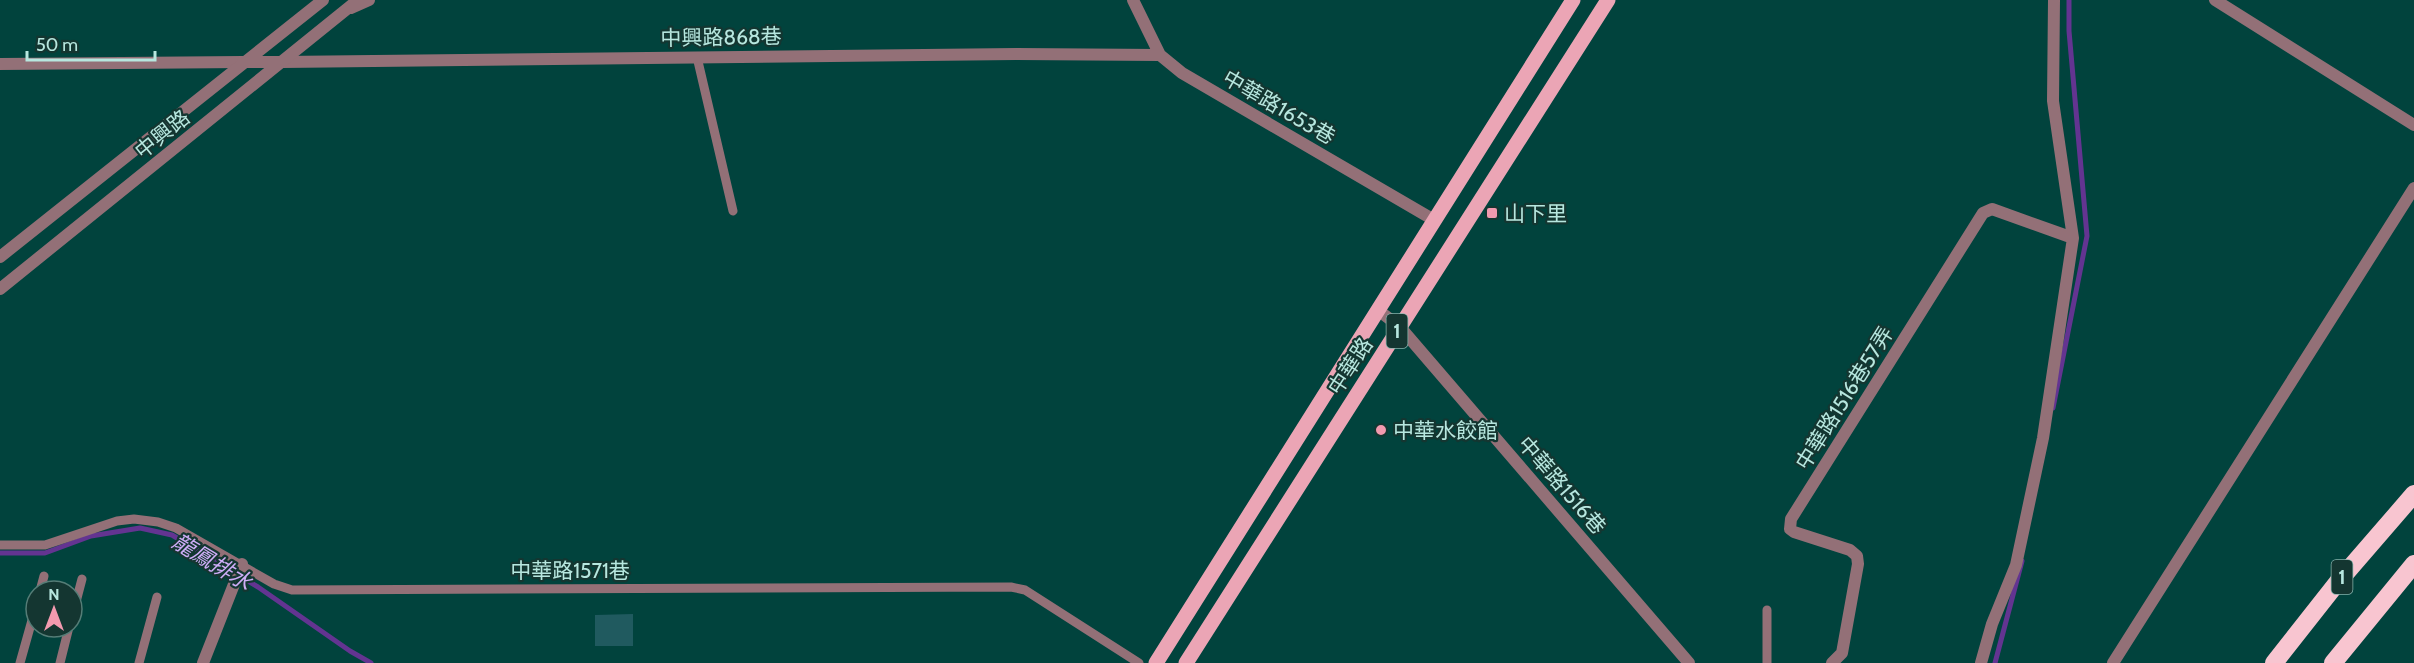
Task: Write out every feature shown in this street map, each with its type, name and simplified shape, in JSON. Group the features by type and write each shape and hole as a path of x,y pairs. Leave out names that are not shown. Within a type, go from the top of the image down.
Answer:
{"highway":[{"name":"1","path":"2274,663 2337,583 2414,494"},
{"name":"1","path":"2333,663 2414,564"}],"main road":[{"name":"中華路","path":"1156,663 1573,0"},
{"name":"中華路","path":"1186,663 1608,0"},
{"path":"1434,220 1458,234"}],"street":[{"name":"中興路","path":"0,257 324,0"},
{"name":"中興路","path":"0,289 358,0"},
{"name":"中興路","path":"347,9 369,0"},
{"name":"中華路1653巷","path":"1133,0 1160,55 1182,73 1434,220"},
{"path":"1981,663 1992,624 2019,554 2043,438 2073,238 2054,101 2054,0"},
{"path":"2215,0 2414,125"},
{"name":"中興路868巷","path":"0,64 1016,54 1160,55"},
{"path":"2113,663 2414,188"},
{"name":"中華路1516巷57弄","path":"1832,663 1842,653 1858,564 1857,556 1850,550 1794,532 1790,529 1791,519 1983,213 1992,209 2073,238"},
{"name":"中華路1516巷","path":"1378,310 1400,327 1689,663"},
{"path":"203,663 239,571"}],"lane":[{"path":"697,57 733,211"},
{"name":"中華路1571巷","path":"0,545 45,545 117,521 134,519 158,522 176,528 239,571 292,590 1011,587 1025,590 1139,663"},
{"path":"139,663 157,597"},
{"path":"1767,610 1767,663"},
{"path":"20,663 27,639"},
{"path":"60,663 66,639"}],"building":[{"path":"633,614 633,646 595,646 595,615"}],"waterway":[{"path":"2053,408 2087,236 2069,31 2069,0"},
{"name":"龍鳳排水","path":"0,553 45,553 91,536 140,528 172,535 258,587 371,663"},
{"path":"1995,663 2022,561"}],"place":[{"name":"山下里","path":"1492,213"},
{"name":"中華水餃館","path":"1381,430"}]}
